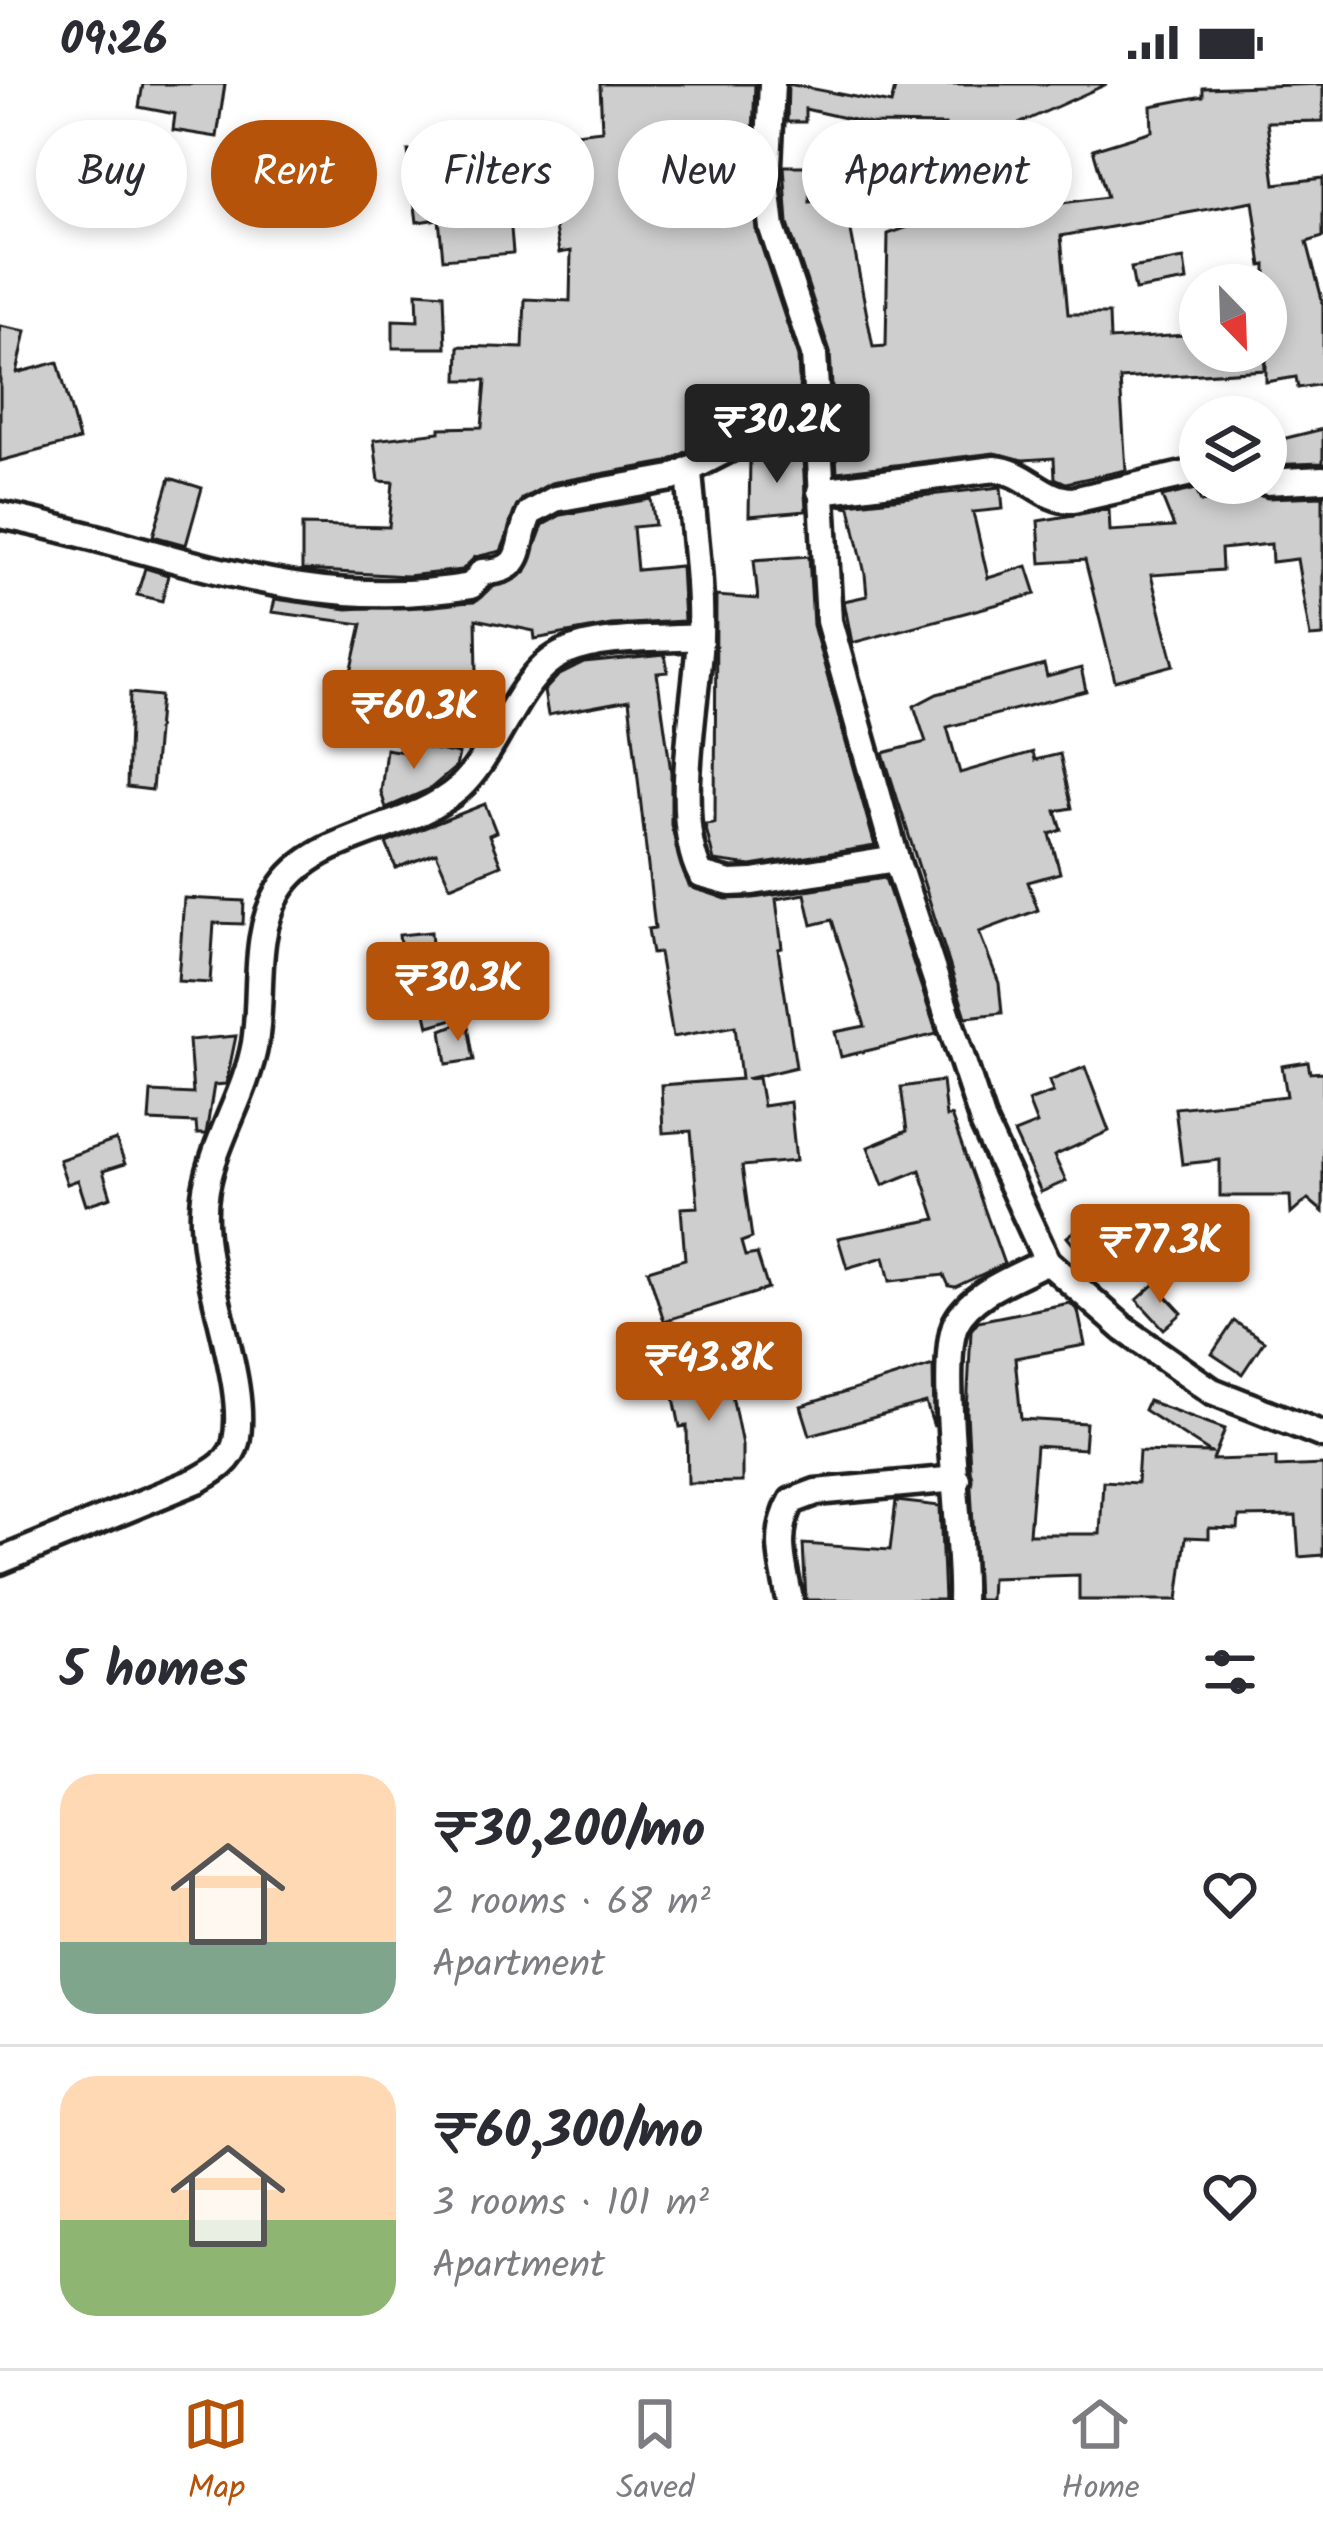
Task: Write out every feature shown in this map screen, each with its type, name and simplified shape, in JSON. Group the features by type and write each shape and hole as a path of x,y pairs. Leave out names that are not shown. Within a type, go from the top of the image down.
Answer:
{"street":[{"path":"772,84 767,184 772,228 814,354 829,621 896,859 983,1125 1047,1261 1124,1329 1212,1391 1323,1435"},
{"path":"0,515 174,563 320,594 447,590 471,586 482,572 503,572 514,563 524,525 540,506 689,471 746,440 818,442"},
{"path":"820,491 995,469 1011,470 1058,500 1073,500 1179,476"},
{"path":"689,471 700,637 688,774 701,875 730,884 896,859"},
{"path":"1287,481 1323,479"},
{"path":"0,1561 199,1480 222,1466 236,1446 237,1416 209,1260 205,1194 255,1041 267,918 290,874 312,857 435,806 459,788 482,763 535,676 562,653 700,637"},
{"path":"961,1600 951,1383 955,1325 983,1295 1047,1261"},
{"path":"790,1600 780,1535 781,1521 792,1501 816,1492 957,1479"}],"building":[{"path":"143,84 225,84 220,120 211,120 211,136 187,132 187,120 174,120 175,114 139,107"},
{"path":"600,84 755,84 754,120 618,120 618,228 756,228 798,357 801,425 746,424 747,412 693,418 693,448 667,462 551,483 522,499 501,551 475,557 462,570 407,576 302,570 302,525 389,527 393,482 379,481 374,440 440,432 440,428 482,427 486,380 458,380 459,346 523,348 525,299 570,301 571,251 559,253 555,228 594,228 594,131 602,130"},
{"path":"788,84 891,104 896,84 1107,84 1027,120 853,120 805,109 805,120 787,122"},
{"path":"1323,84 1323,121 1267,122 1275,184 1323,178 1323,237 1307,242 1323,303 1323,384 1298,388 1296,377 1266,382 1266,372 1287,372 1287,264 1262,264 1253,201 1061,236 1068,314 1109,314 1110,340 1179,335 1179,372 1233,372 1120,379 1126,470 1066,483 1055,478 1054,458 1023,460 994,453 837,472 830,352 788,224 784,166 802,166 802,228 850,228 873,347 886,346 888,234 905,228 1072,228 1072,202 1107,197 1093,149 1152,131 1151,106 1203,96 1203,88"},
{"path":"440,228 511,228 513,253 443,259"},
{"path":"1184,259 1185,264 1179,264 1179,282 1135,290 1131,268"},
{"path":"417,292 444,294 446,348 393,348 393,320 418,321"},
{"path":"0,326 26,331 17,373 58,362 79,440 0,461"},
{"path":"1323,429 1323,463 1287,464 1287,438"},
{"path":"750,457 803,458 806,511 749,516"},
{"path":"170,478 202,488 186,545 153,536"},
{"path":"1001,487 1003,509 973,512 988,578 1027,566 1036,594 852,643 844,601 867,596 865,574 850,507 839,505"},
{"path":"1179,493 1179,504 1287,504 1287,497 1323,496 1323,636 1310,637 1297,559 1272,562 1271,544 1221,549 1222,570 1151,575 1174,665 1115,681 1085,560 1041,563 1038,521 1109,509 1110,531 1174,527 1162,497"},
{"path":"651,499 655,525 633,527 637,570 681,566 684,621 611,625 535,639 534,631 476,619 477,673 417,674 410,705 347,691 362,624 272,612 275,599 347,609 474,602 491,588 525,573 543,525 561,515"},
{"path":"809,556 813,625 875,846 751,866 714,861 705,824 715,823 716,596 758,599 754,560"},
{"path":"145,568 168,575 162,601 137,595"},
{"path":"665,655 668,672 657,673 671,772 671,825 689,886 726,899 754,898 885,878 937,1034 841,1057 835,1032 865,1026 832,920 812,925 805,894 776,899 782,948 778,949 796,1067 746,1079 758,1078 763,1106 790,1102 796,1161 742,1166 752,1238 741,1242 745,1256 757,1254 768,1289 664,1321 648,1270 685,1259 681,1208 698,1207 691,1131 663,1133 661,1085 741,1079 735,1026 673,1037 659,953 652,954 648,929 655,928 629,700 548,715 544,691 558,676 584,663"},
{"path":"1044,665 1047,677 1081,668 1086,691 947,727 960,773 1033,752 1035,760 1060,754 1072,808 1056,811 1062,830 1050,834 1060,873 1028,882 1038,910 979,932 999,983 1002,1013 966,1017 883,753 926,742 914,706 937,694"},
{"path":"130,693 160,696 152,790 127,787"},
{"path":"406,744 459,754 456,767 430,789 386,808 381,792 386,749 404,752"},
{"path":"485,804 496,832 489,835 501,865 450,886 436,853 396,868 386,843"},
{"path":"184,898 244,901 243,924 214,923 210,983 178,981"},
{"path":"431,932 434,968 403,971 399,935"},
{"path":"450,989 457,1018 429,1026 422,996"},
{"path":"467,1020 474,1060 447,1064 442,1030"},
{"path":"236,1036 226,1084 214,1085 206,1134 197,1134 196,1123 149,1121 151,1092 193,1094 189,1040"},
{"path":"1308,1062 1310,1073 1323,1072 1323,1212 1308,1199 1291,1214 1290,1196 1220,1196 1220,1160 1182,1164 1175,1108 1287,1096 1282,1066"},
{"path":"1085,1067 1109,1131 1054,1156 1066,1181 1041,1192 1014,1133 1037,1124 1028,1101 1053,1092 1049,1081"},
{"path":"942,1081 946,1117 951,1116 1004,1264 955,1287 949,1286 944,1275 890,1281 884,1257 847,1268 838,1238 936,1219 920,1170 883,1185 868,1147 907,1131 901,1087"},
{"path":"116,1140 125,1164 103,1171 111,1197 86,1205 78,1180 67,1184 59,1160"},
{"path":"1086,1222 1111,1253 1092,1268 1067,1237"},
{"path":"1155,1284 1182,1313 1164,1329 1137,1300"},
{"path":"1070,1303 1078,1311 1085,1345 1015,1358 1021,1419 1086,1423 1084,1449 1036,1446 1029,1534 1100,1534 1103,1481 1137,1483 1139,1451 1211,1453 1144,1410 1148,1401 1225,1429 1213,1460 1276,1458 1276,1467 1323,1465 1323,1555 1299,1557 1296,1516 1239,1517 1238,1529 1209,1528 1209,1538 1186,1537 1178,1600 1079,1600 1079,1575 991,1578 990,1600 977,1600 967,1412 971,1330 978,1321"},
{"path":"1234,1321 1264,1341 1242,1374 1212,1354"},
{"path":"725,1361 742,1445 742,1482 688,1483 687,1426 680,1427 669,1373"},
{"path":"933,1365 934,1427 926,1403 810,1435 801,1406"},
{"path":"896,1501 940,1506 944,1600 806,1600 803,1544 890,1550"}]}
